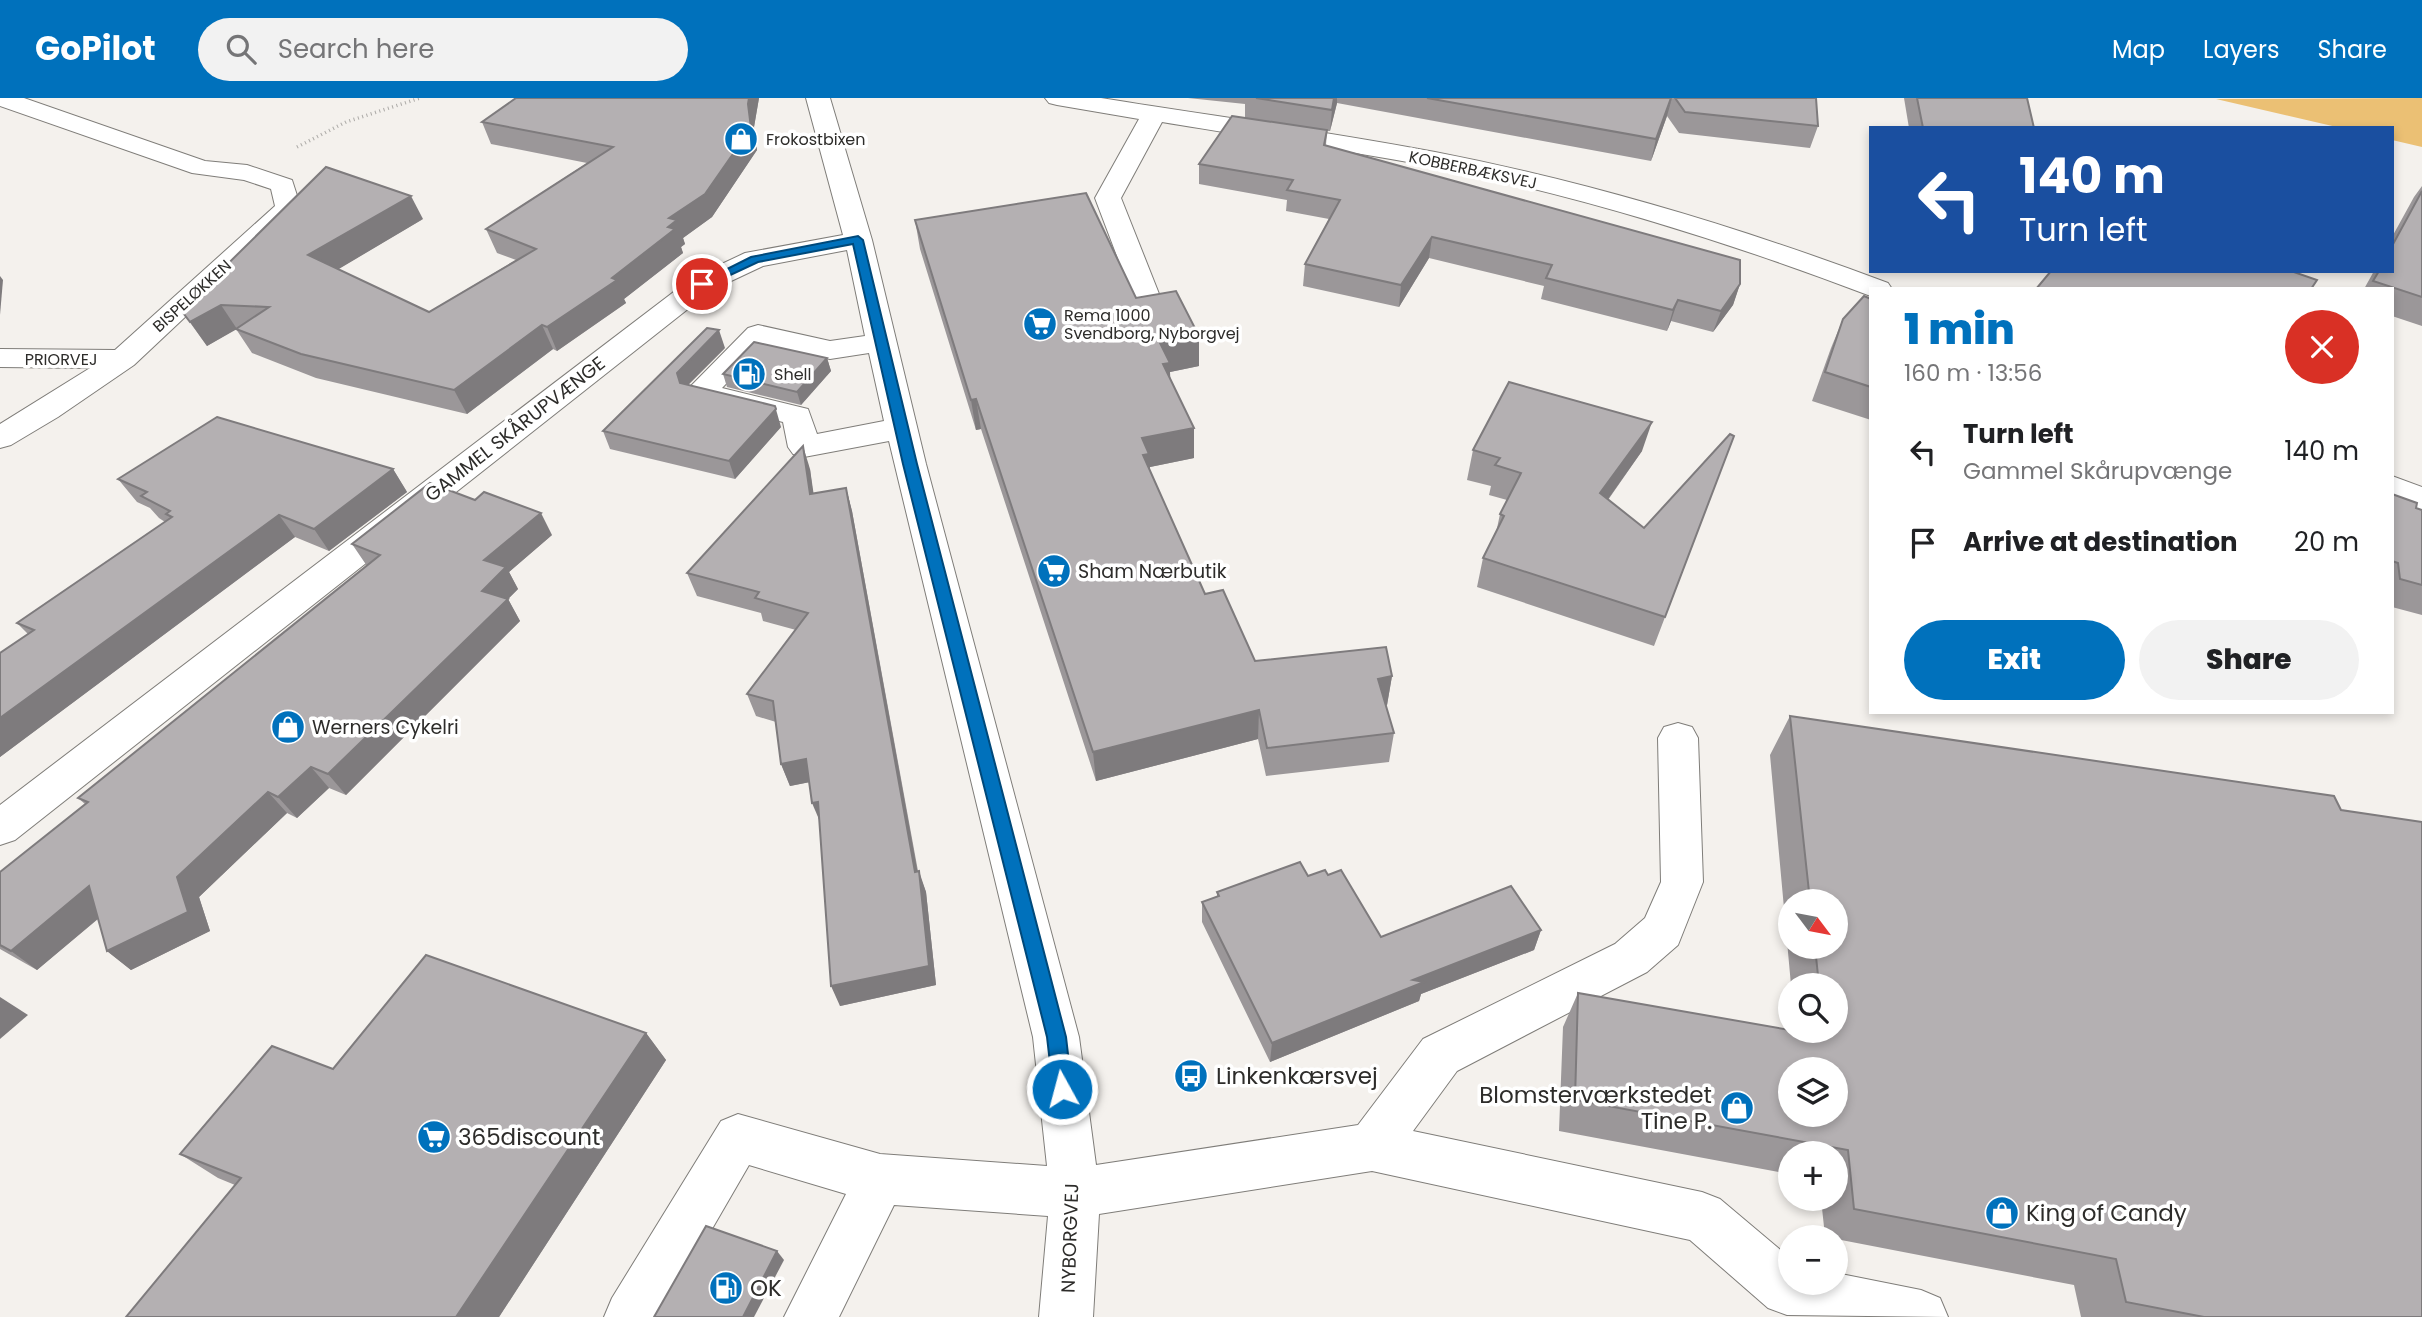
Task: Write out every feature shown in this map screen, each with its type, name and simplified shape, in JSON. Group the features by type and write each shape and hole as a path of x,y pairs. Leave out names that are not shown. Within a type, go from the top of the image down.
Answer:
{"street":[{"name":"BISPELØKKEN","path":"0,438 123,359 288,208 283,185 247,173 201,168 1,98"},
{"name":"NYBORGVEJ","path":"818,98 858,240 902,428 1056,1037 1074,1193 1066,1317"},
{"name":"KOBBERBÆKSVEJ","path":"1057,98 1436,160 1619,204 1815,265 1873,287"},
{"path":"1153,314 1108,198 1154,114"},
{"name":"GAMMEL SKÅRUPVÆNGE","path":"0,828 702,284 755,259 858,240"},
{"path":"881,342 830,350 758,334 700,392 797,416 804,447 902,428"},
{"name":"PRIORVEJ","path":"0,358 123,359"},
{"path":"2394,488 2422,499"},
{"path":"1372,1147 1440,1055 1631,958 1662,931 1682,882 1678,738"},
{"path":"631,1317 738,1138 880,1179 1074,1193 1372,1147 1702,1217 1787,1289 1921,1317"},
{"path":"811,1317 880,1179"}],"path":[{"path":"247,173 346,122 420,98"}],"shaded area":[{"path":"2422,98 2422,147 2394,140 2394,126 2332,126 2216,99"}],"building":[{"path":"516,98 749,98 751,128 705,194 669,218 677,220 668,227 675,229 612,278 617,280 547,327 542,325 454,390 301,354 236,329 269,307 221,305 190,322 181,310 326,167 411,196 308,255 429,312 536,249 486,229 613,147 482,122"},
{"path":"1256,98 1334,98 1332,110"},
{"path":"1427,98 1671,98 1656,139"},
{"path":"1675,98 1816,98 1818,126 1685,112"},
{"path":"1917,98 2027,98 2034,126 1923,126"},
{"path":"1232,116 1327,130 1324,145 1740,260 1740,284 1721,311 1678,300 1673,310 1546,278 1552,265 1432,237 1401,285 1305,264 1340,200 1287,190 1293,180 1199,164"},
{"path":"2422,191 2422,297 2373,281 2378,273 2394,273 2394,242"},
{"path":"1086,193 1136,298 1176,291 1199,336 1160,343 1170,363 1163,364 1194,428 1142,438 1149,454 1143,455 1205,594 1223,590 1255,661 1386,647 1392,676 1378,679 1394,733 1267,748 1259,710 1093,752 976,399 971,400 915,220"},
{"path":"2049,273 2297,273 2317,280 2312,287 2038,287"},
{"path":"1864,296 1869,298 1869,386 1825,372 1843,319"},
{"path":"707,328 719,330 677,373 680,383 775,406 776,409 729,461 603,431"},
{"path":"754,342 827,358 797,392 723,374"},
{"path":"1509,382 1652,422 1600,493 1644,528 1730,434 1734,436 1665,617 1483,558 1504,516 1500,514 1521,473 1495,465 1500,458 1473,450"},
{"path":"217,417 393,469 314,529 279,515 0,718 0,653 34,630 17,623 172,517 166,514 170,511 141,496 147,492 118,479"},
{"path":"803,446 810,494 846,488 915,872 919,871 929,966 831,986 818,802 812,803 806,759 781,764 773,701 747,694 808,613 755,598 759,592 687,573"},
{"path":"430,483 475,500 484,492 541,513 484,560 506,567 482,591 508,599 328,774 311,767 278,797 268,792 177,877 188,912 107,951 89,886 11,951 0,945 0,872 88,802 78,798 380,555 352,544"},
{"path":"2394,495 2417,503 2416,508 2422,510 2422,585 2400,579 2398,563 2394,562"},
{"path":"1790,716 2334,796 2341,810 2422,822 2422,1317 2204,1317 2126,1302 2116,1259 1854,1209 1848,1141 1799,1141 1575,1100 1578,993 1778,1028 1778,1043 1848,1043 1848,973 1818,973 1816,959 1848,959 1848,889 1809,889"},
{"path":"1300,862 1308,876 1325,870 1328,875 1341,870 1381,937 1511,886 1541,930 1413,980 1424,982 1272,1043 1202,902 1219,896 1217,892"},
{"name":"365discount","path":"426,955 646,1033 456,1317 126,1317 241,1178 180,1154 272,1046 333,1069"},
{"name":"OK","path":"706,1226 777,1251 743,1317 654,1317"}],"place":[{"name":"Frokostbixen","path":"741,139"},
{"name":"Rema 1000 Svendborg, Nyborgvej","path":"1040,324"},
{"name":"Shell","path":"749,374"},
{"name":"Sham Nærbutik","path":"1054,571"},
{"name":"Werners Cykelri","path":"288,727"},
{"name":"Linkenkærsvej","path":"1191,1076"},
{"name":"Blomsterværkstedet Tine P.","path":"1737,1108"},
{"name":"365discount","path":"434,1137"},
{"name":"King of Candy","path":"2002,1213"},
{"name":"OK","path":"726,1288"}],"route":[{"path":"702,284 755,259 858,240 910,464 1056,1037 1062,1089"}]}
